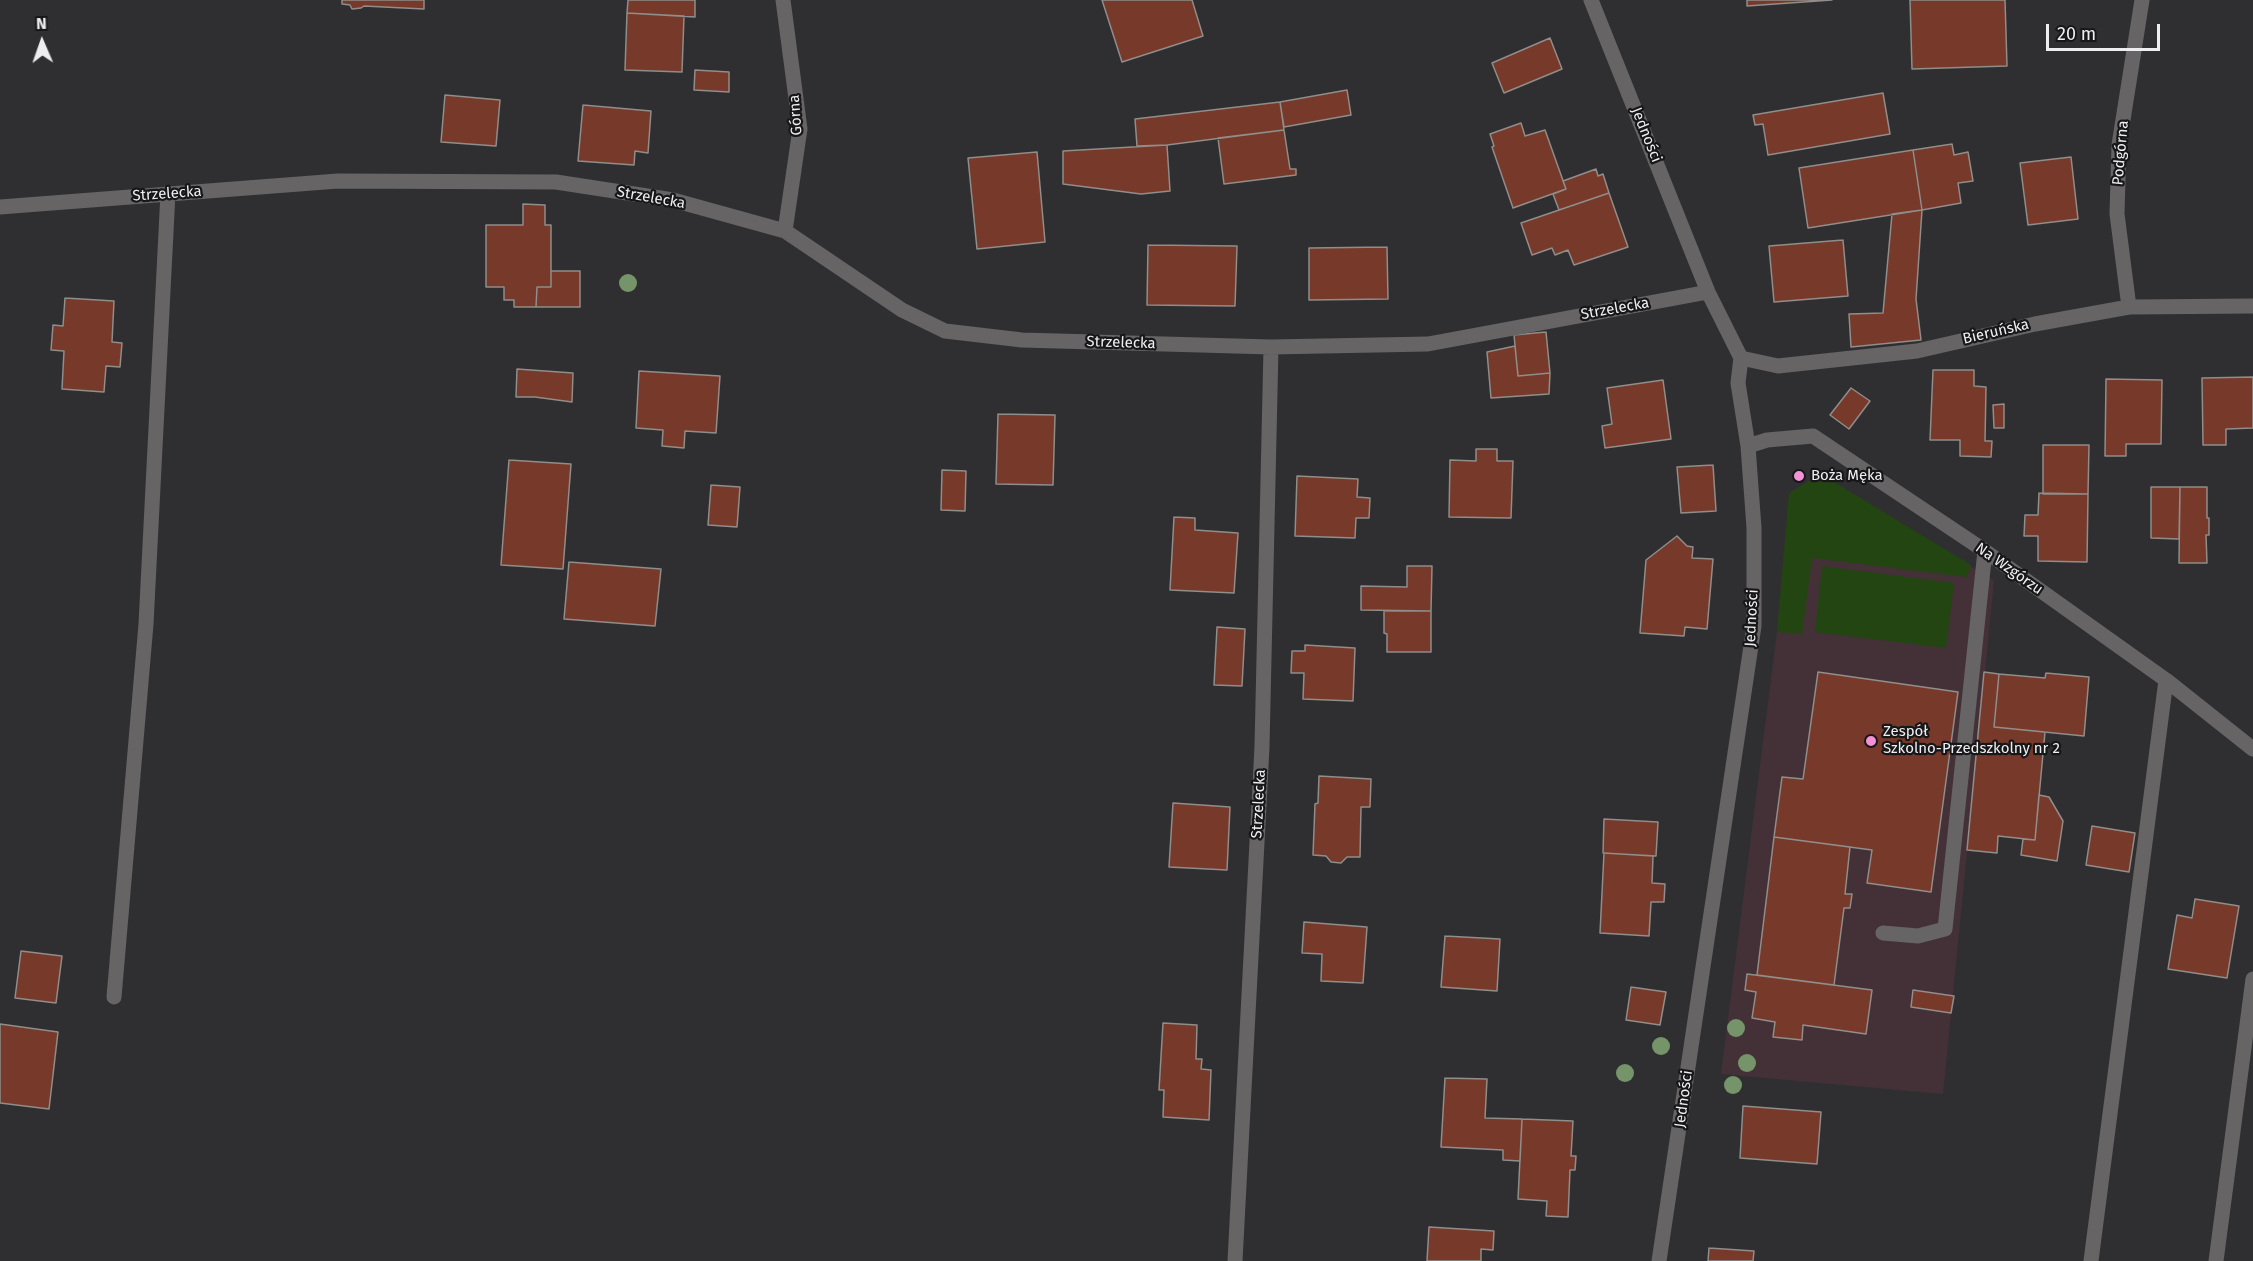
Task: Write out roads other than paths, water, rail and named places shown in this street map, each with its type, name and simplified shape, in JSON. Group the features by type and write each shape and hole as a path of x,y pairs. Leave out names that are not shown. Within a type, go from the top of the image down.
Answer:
{"street":[{"name":"Górna","path":"783,0 800,129 785,231"},
{"name":"Jedności","path":"1591,0 1708,292 1741,358 1738,383 1748,446 1754,528 1754,626 1659,1261"},
{"name":"Podgórna","path":"2129,307 2117,214 2119,145 2142,0"},
{"name":"Strzelecka","path":"0,207 338,181 556,182 674,200 785,231 902,310 945,332 1022,340 1271,347 1428,344 1708,292"},
{"path":"114,998 146,624 168,193"},
{"name":"Bieruńska","path":"1741,358 1778,366 1917,351 2035,324 2129,307 2253,306"},
{"name":"Strzelecka","path":"1234,1261 1262,747 1271,347"},
{"name":"Na Wzgórzu","path":"1748,446 1767,440 1813,435 1984,551 2166,680 2253,749"},
{"path":"1883,933 1918,936 1945,929 1984,551"},
{"path":"2091,1261 2166,680"},
{"path":"2216,1261 2253,979"}],"place":[{"name":"Boża Męka","path":"1799,476"},
{"name":"Zespół Szkolno-Przedszkolny nr 2","path":"1871,741"}]}
